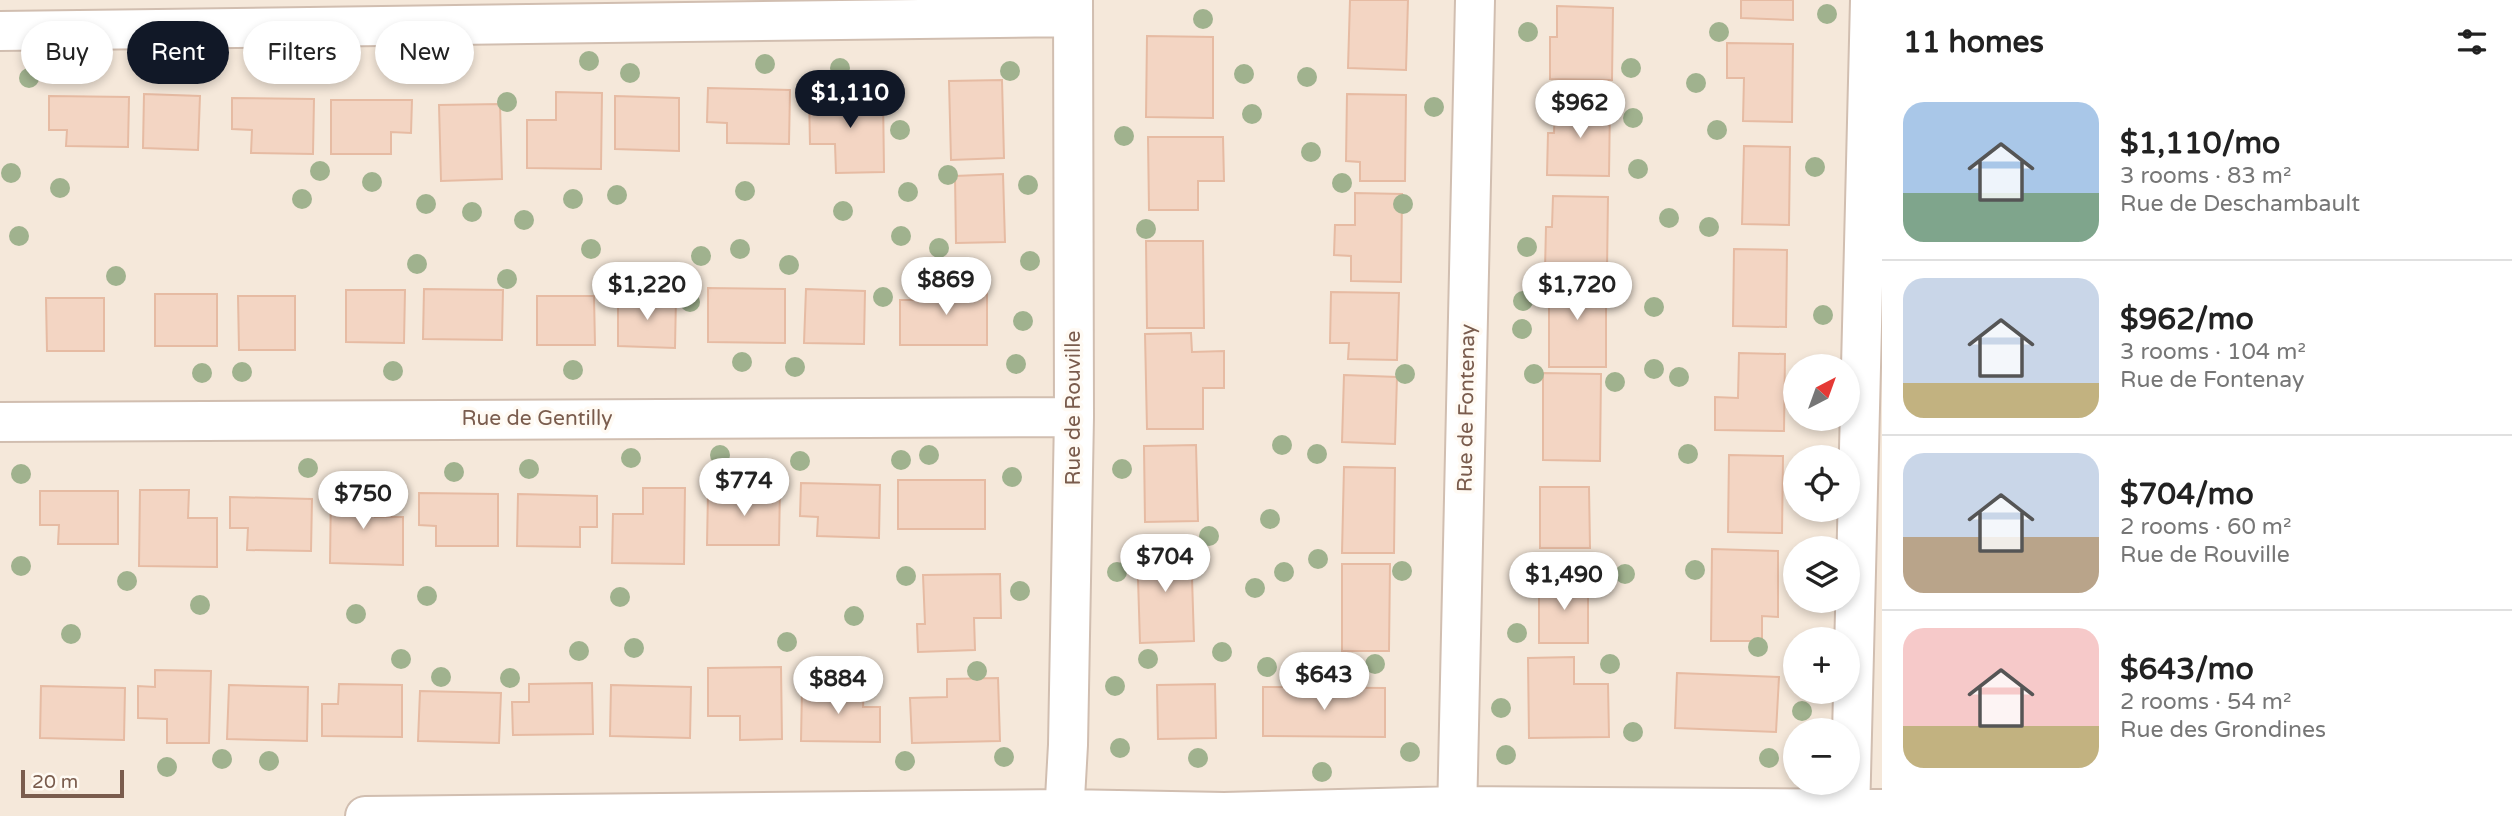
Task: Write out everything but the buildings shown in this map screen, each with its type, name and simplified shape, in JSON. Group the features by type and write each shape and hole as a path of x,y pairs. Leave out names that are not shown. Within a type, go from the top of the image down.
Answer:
{"street":[{"name":"Rue de Fontenay","path":"1457,811 1475,0"},
{"path":"365,816 1860,811 1870,0"},
{"path":"0,31 1073,8"},
{"name":"Rue de Rouville","path":"1064,812 1068,746 1074,417 1073,8"},
{"name":"Rue de Gentilly","path":"0,422 1074,417"}],"shaded area":[{"path":"0,0 1882,0 1882,816 0,816"}]}
